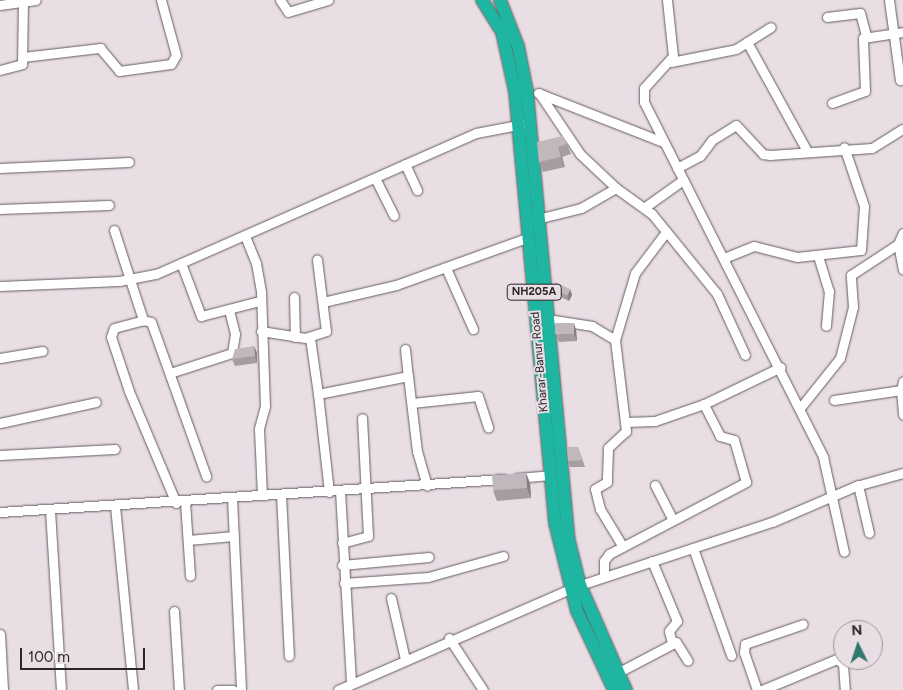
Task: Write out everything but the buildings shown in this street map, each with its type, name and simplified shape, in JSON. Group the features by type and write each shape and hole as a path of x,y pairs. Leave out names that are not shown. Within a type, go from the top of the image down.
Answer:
{"highway":[{"name":"Kharar-Banur Road","path":"482,0 502,32 527,92 525,124 529,237 555,523 575,588 614,690"},
{"name":"NH205A","path":"500,0 518,46 527,92"},
{"name":"NH205A","path":"525,124 537,219 564,504 575,588 619,672 626,690"}],"street":[{"path":"0,5 36,0"},
{"path":"23,57 100,48 118,71 171,64 176,55 161,0"},
{"path":"280,0 288,12 328,0"},
{"path":"667,0 674,46 671,62 642,95 663,142 781,367 826,465 844,552"},
{"path":"889,0 899,32 900,80"},
{"path":"0,70 17,68 23,57 23,2"},
{"path":"827,17 860,13 866,36 862,45 865,91 832,102"},
{"path":"671,62 748,42 771,27"},
{"path":"866,36 899,32"},
{"path":"748,42 807,151"},
{"path":"527,92 663,142"},
{"path":"527,92 580,154 616,188 645,207 666,232 717,294 745,355"},
{"path":"0,286 133,280 181,263 245,236 476,133 525,124"},
{"path":"677,168 700,156 712,140 736,125 766,155 844,147 880,146 903,129"},
{"path":"844,147 864,206 861,250 868,263"},
{"path":"0,168 129,162"},
{"path":"405,164 417,190"},
{"path":"375,178 394,216"},
{"path":"645,207 683,180"},
{"path":"537,219 581,208 616,188"},
{"path":"0,209 109,205"},
{"path":"114,230 133,280 143,320 155,328 206,476"},
{"path":"623,546 600,509 595,489 607,482 606,452 625,436 626,422 615,340 635,273 666,232"},
{"path":"800,408 840,358 853,307 851,275 898,244 903,233"},
{"path":"245,236 256,263 260,301 265,406 259,429 262,495"},
{"path":"323,302 377,291 529,237"},
{"path":"898,244 903,270"},
{"path":"724,258 754,246 784,256 818,256 861,250"},
{"path":"818,256 830,291 826,326"},
{"path":"261,331 310,338 326,331 317,260"},
{"path":"181,263 198,313 229,310 260,301"},
{"path":"446,268 473,329"},
{"path":"294,297 295,337"},
{"path":"170,373 232,353 235,334 229,310"},
{"path":"143,320 114,328 111,337 176,503"},
{"path":"547,320 592,326 615,340"},
{"path":"310,338 329,492"},
{"path":"405,349 417,451 428,486"},
{"path":"0,358 42,351"},
{"path":"626,422 655,421 704,404 781,367"},
{"path":"318,394 408,376"},
{"path":"834,400 902,386 903,415"},
{"path":"412,403 478,396 488,427"},
{"path":"0,424 96,402"},
{"path":"604,576 605,558 623,546 746,482 734,440 720,436 704,404"},
{"path":"342,543 368,536 362,418"},
{"path":"0,455 115,449"},
{"path":"338,690 449,638 604,576 693,548 834,498 858,485 903,473"},
{"path":"0,512 176,503 262,495 428,486 550,475"},
{"path":"655,485 673,520"},
{"path":"858,485 869,533"},
{"path":"340,491 342,565 351,684"},
{"path":"281,494 289,656"},
{"path":"232,498 240,690"},
{"path":"186,502 190,576"},
{"path":"115,506 132,690"},
{"path":"50,510 61,690"},
{"path":"188,540 234,536"},
{"path":"693,548 731,656"},
{"path":"344,583 428,577 503,556"},
{"path":"342,565 429,557"},
{"path":"652,561 677,621 669,631 672,643"},
{"path":"391,598 405,659"},
{"path":"174,611 179,690"},
{"path":"757,690 744,654 745,644 803,624"},
{"path":"0,634 3,690"},
{"path":"449,638 483,690"},
{"path":"619,672 672,643 680,643 688,661"},
{"path":"762,690 837,659 843,664 846,690"},
{"path":"217,690 233,690"}]}
